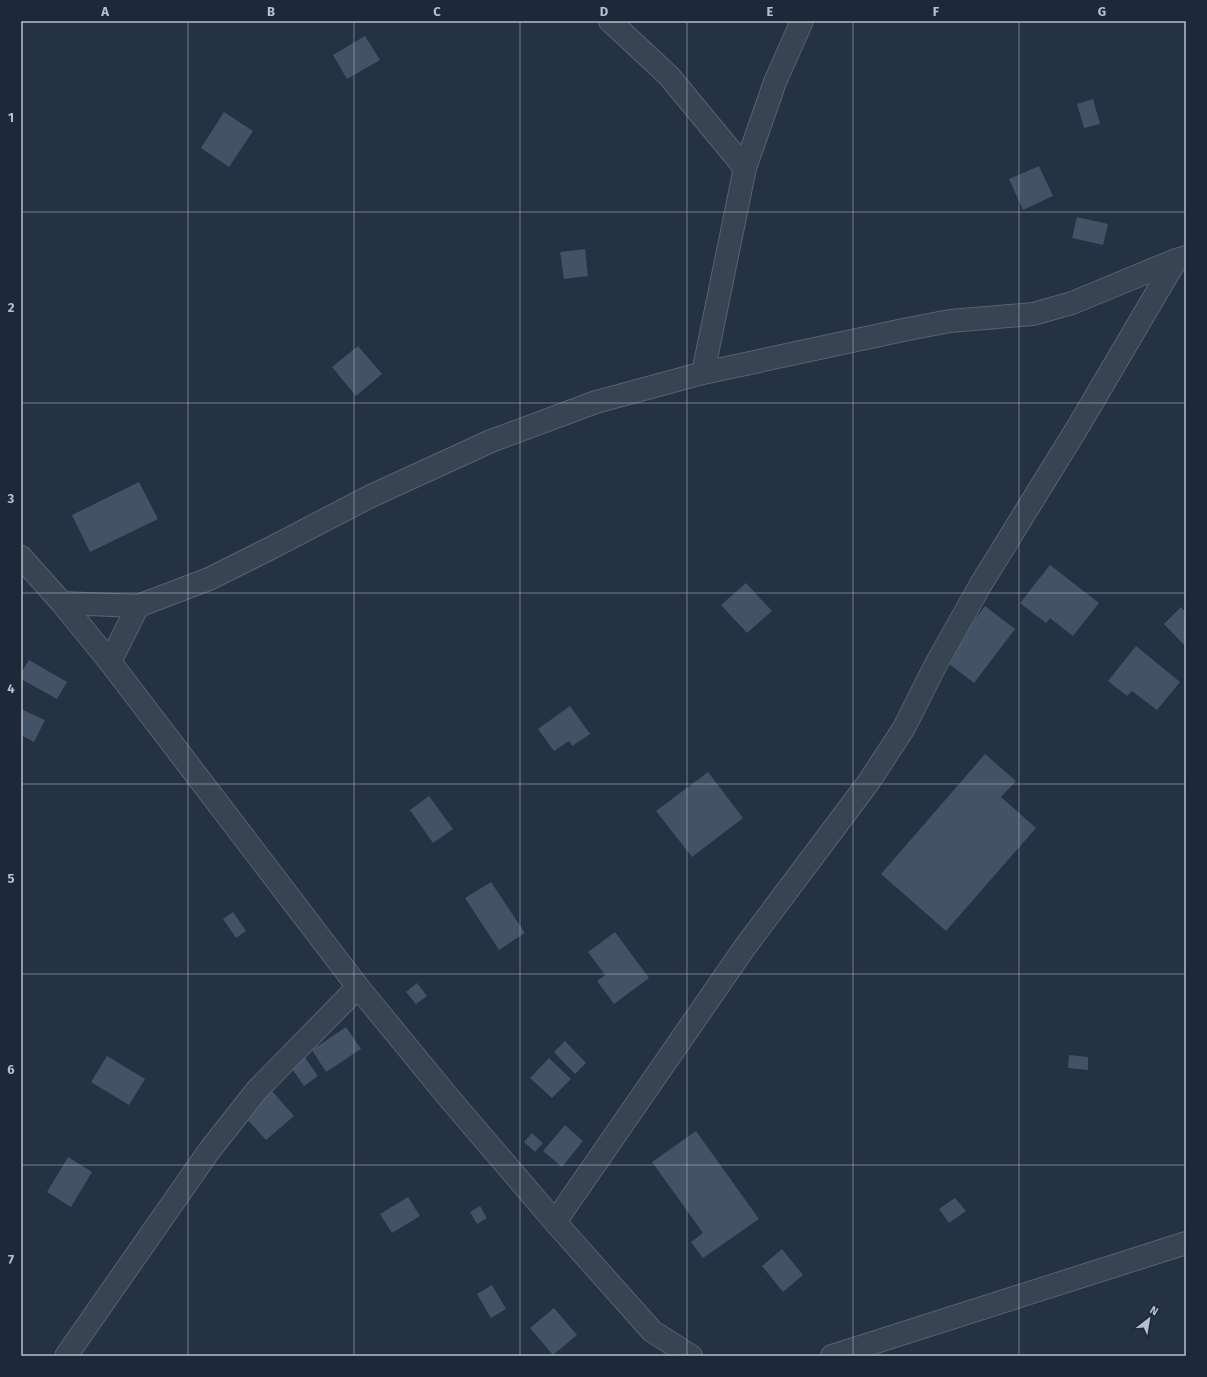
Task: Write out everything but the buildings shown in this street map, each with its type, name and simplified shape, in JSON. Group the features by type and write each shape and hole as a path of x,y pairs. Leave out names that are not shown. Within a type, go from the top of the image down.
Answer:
{"street":[{"path":"610,21 669,76 745,168"},
{"path":"704,373 745,168 775,82 802,21"},
{"path":"62,603 138,606 209,579 370,496 491,441 596,402 704,373 950,321 1033,314 1072,303 1181,258"},
{"path":"555,1222 745,947 868,783 904,728 935,666 981,584 1181,258"},
{"path":"21,557 62,603 110,662 358,987 449,1098 652,1332 691,1356"},
{"path":"110,662 138,606"},
{"path":"66,1356 209,1151 257,1090 358,987"},
{"path":"832,1356 1186,1244"}]}
